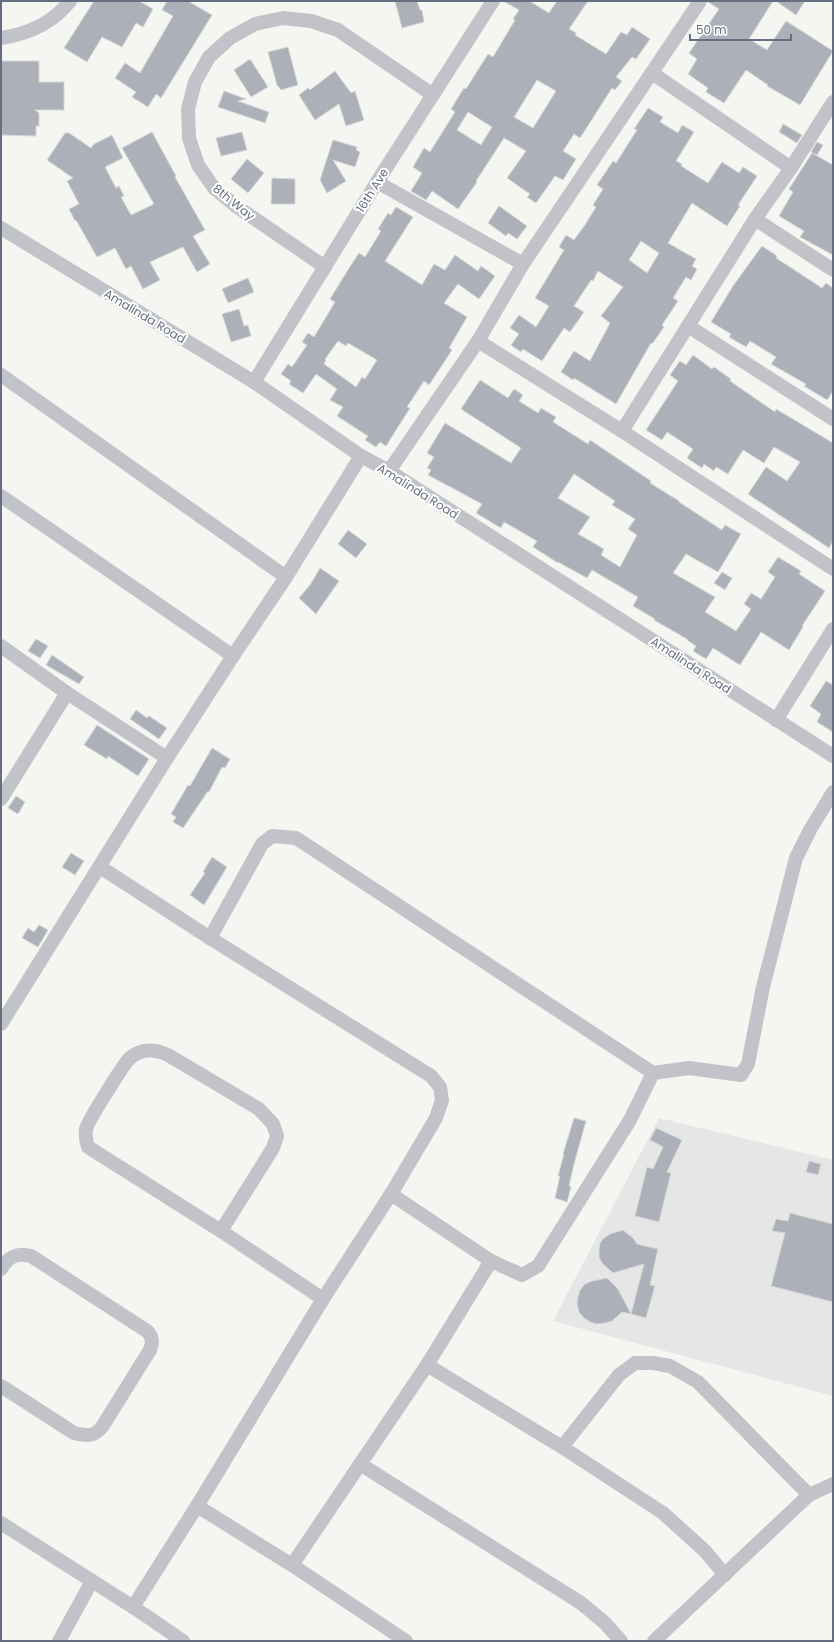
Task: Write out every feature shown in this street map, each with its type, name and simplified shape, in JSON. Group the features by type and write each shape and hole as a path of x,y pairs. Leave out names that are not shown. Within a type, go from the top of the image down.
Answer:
{"street":[{"path":"1,38 17,36 41,26 63,10 70,1"},
{"name":"16th Ave","path":"254,382 377,182 493,1"},
{"path":"389,471 478,341 523,264 700,1"},
{"name":"8th Way","path":"325,267 236,206 214,188 198,165 189,138 188,109 195,82 209,57 230,38 255,24 283,18 311,20 338,30 433,95"},
{"path":"652,73 790,168"},
{"path":"622,432 755,220 790,168 828,122 833,102"},
{"path":"377,182 523,264"},
{"path":"755,220 833,270"},
{"name":"Amalinda Road","path":"1,228 254,382 361,456 389,471 833,756"},
{"path":"688,326 833,419"},
{"path":"478,341 622,432 833,569"},
{"path":"1,375 286,576"},
{"path":"1,1024 167,758 286,576 361,456"},
{"path":"1,496 233,656"},
{"path":"776,720 833,629"},
{"path":"1,646 67,693 167,758"},
{"path":"1,799 67,693"},
{"path":"210,938 262,844 272,836 296,838 652,1073 689,1068 741,1075 748,1064 763,987 796,858 810,830 833,792"},
{"path":"100,867 210,938 431,1076 440,1086 442,1100 436,1118 391,1194 323,1299 197,1506 132,1607"},
{"path":"221,1231 273,1148 276,1136 273,1124 259,1109 168,1055 157,1050 146,1050 130,1058 92,1116 86,1128 85,1138 88,1147 221,1231 323,1299"},
{"path":"391,1194 491,1261 522,1275 538,1266 630,1120 652,1073"},
{"path":"1,1269 6,1261 17,1255 31,1256 147,1331 152,1336 153,1343 102,1427 96,1434 84,1436 74,1433 1,1386"},
{"path":"292,1565 427,1364 491,1261"},
{"path":"562,1447 619,1375 635,1363 653,1362 670,1366 698,1382 809,1495"},
{"path":"427,1364 562,1447 663,1513 705,1551 725,1575"},
{"path":"360,1464 581,1603 605,1623 621,1641"},
{"path":"654,1641 809,1495 833,1484"},
{"path":"197,1506 292,1565 406,1641"},
{"path":"1,1523 183,1641"},
{"path":"59,1641 92,1581"}],"shaded area":[{"path":"659,1118 833,1160 833,1396 553,1321"}],"building":[{"path":"94,1 139,1 153,9 143,27 136,23 122,47 102,37 87,62 64,48"},
{"path":"167,1 188,1 212,15 161,98 156,94 148,107 132,97 136,92 115,78 125,63 140,73 173,16 162,10"},
{"path":"395,1 417,1 420,10 422,10 424,22 402,28"},
{"path":"503,1 529,1 549,13 557,1 588,1 569,29 576,33 575,35 606,54 621,32 627,35 632,27 650,39 636,59 632,57 616,77 622,81 615,90 612,88 580,138 574,134 563,151 576,159 563,180 555,176 536,203 527,197 530,194 507,178 526,151 504,138 476,181 477,182 458,209 432,191 426,200 411,191 422,173 413,167 424,148 430,152 455,112 451,109 464,88 466,89 488,54 493,57 515,20 513,19 519,10","holes":["537,80 556,91 533,128 514,117","468,112 492,127 481,145 457,130"]},
{"path":"708,1 773,1 749,39 767,50 786,21 833,51 800,105 767,86 768,85 746,70 724,103 706,92 708,88 688,74 697,59 689,53 719,9"},
{"path":"776,1 805,1 796,15"},
{"path":"288,47 298,85 281,90 277,85 268,52"},
{"path":"250,59 268,87 251,97 234,70"},
{"path":"1,61 39,61 39,82 64,82 64,110 35,110 39,113 39,126 36,126 36,136 1,135"},
{"path":"335,71 351,93 355,91 364,120 346,126 339,104 315,120 299,95 308,88 310,90"},
{"path":"224,91 246,99 238,101 269,112 265,123 218,107"},
{"path":"648,108 663,117 660,122 678,133 682,125 694,132 676,161 682,164 681,166 708,183 722,162 739,173 743,167 757,176 738,205 740,206 727,226 692,203 668,243 696,259 692,266 697,269 691,280 686,277 673,298 678,301 662,325 664,327 652,344 651,343 616,404 574,378 573,380 561,372 574,351 590,361 610,323 601,316 623,287 598,271 593,281 591,280 574,306 584,312 570,332 564,328 542,361 523,349 521,352 511,345 519,334 510,328 519,315 536,327 549,306 535,298 564,250 559,247 566,235 574,240 585,225 596,207 593,205 603,189 597,185 613,161 616,163 637,130 634,129","holes":["641,241 659,253 647,273 629,260"]},
{"path":"783,124 802,135 797,143 779,132"},
{"path":"152,132 205,230 193,236 210,264 197,272 183,247 150,262 160,280 143,289 131,266 126,269 115,248 97,257 69,209 79,204 67,181 73,178 47,160 65,133 69,133 91,148 94,144 112,135 123,158 105,167 116,188 119,186 124,196 121,197 131,215 154,204 122,148"},
{"path":"242,132 247,150 221,156 216,138"},
{"path":"333,140 357,147 356,150 360,152 355,167 333,160 346,181 327,193 320,180"},
{"path":"817,142 823,145 817,155 811,152"},
{"path":"812,153 833,165 833,255 800,237 804,231 779,216 793,192 789,189"},
{"path":"247,159 264,173 248,193 231,179"},
{"path":"272,178 295,179 295,204 271,204"},
{"path":"499,206 527,226 517,239 508,233 506,236 488,223"},
{"path":"396,207 413,217 385,261 422,285 434,264 445,270 455,255 478,271 481,266 495,276 479,299 458,284 444,303 467,317 449,348 452,350 429,385 424,381 407,407 410,408 386,446 380,442 376,447 365,440 368,436 337,416 343,407 330,400 337,389 316,374 303,393 289,384 291,381 281,374 288,364 292,367 307,345 302,342 308,333 314,337 335,302 330,299 351,265 359,253 365,257 381,231 378,229 388,213 391,215","holes":["338,341 346,346 348,343 377,360 365,379 362,377 356,387 324,364 325,359"]},
{"path":"762,246 777,256 776,258 822,288 826,283 833,288 833,391 827,400 804,386 806,384 771,364 776,357 750,341 746,347 729,337 731,334 711,322 733,286"},
{"path":"248,278 254,292 228,303 222,289"},
{"path":"239,309 244,326 248,325 251,336 231,342 222,314"},
{"path":"693,355 712,369 714,367 731,379 730,381 775,412 776,409 833,443 833,541 829,548 748,494 766,467 787,481 800,462 774,447 764,463 743,450 728,474 716,467 714,471 704,464 702,468 687,458 693,449 667,432 662,440 646,430 678,381 670,375 680,361 686,365"},
{"path":"480,380 508,398 514,389 523,395 519,401 538,413 541,408 556,417 553,422 588,444 590,440 651,481 650,483 722,530 725,525 741,534 718,572 686,554 673,573 715,597 705,612 736,631 751,609 744,604 751,593 761,599 775,577 768,572 778,557 801,571 799,574 825,591 802,626 803,627 789,650 761,632 740,665 713,648 706,659 693,651 696,646 687,639 633,606 638,597 592,570 587,578 558,563 533,547 537,541 504,522 501,528 476,513 482,504 428,475 431,470 427,468 434,457 427,453 445,423 511,463 521,448 461,409","holes":["574,474 615,501 612,505 635,519 628,529 637,535 620,567 601,555 604,549 578,534 590,517 558,498"]},
{"path":"348,530 367,544 356,558 338,544"},
{"path":"320,568 339,581 316,614 299,598 310,585"},
{"path":"722,572 732,578 725,590 714,583"},
{"path":"36,639 48,646 40,658 28,651"},
{"path":"52,655 84,677 79,684 46,665"},
{"path":"826,681 833,685 833,732 817,722 821,714 810,706"},
{"path":"136,710 147,718 149,716 167,728 159,739 130,719"},
{"path":"97,725 149,759 138,776 108,756 107,759 84,745"},
{"path":"212,748 230,759 225,768 222,767 209,792 208,791 183,828 173,822 176,817 171,814 188,785 190,786"},
{"path":"16,796 25,802 18,814 8,808"},
{"path":"71,853 84,861 75,875 62,867"},
{"path":"212,857 227,867 204,905 190,895 205,873 203,872"},
{"path":"39,925 48,930 38,947 22,938 28,928 34,932"},
{"path":"574,1118 586,1121 574,1164 569,1186 571,1187 567,1202 555,1198 563,1154"},
{"path":"656,1128 682,1140 667,1172 671,1173 659,1222 635,1216 647,1167 653,1169 663,1147 650,1140"},
{"path":"809,1161 821,1164 818,1175 806,1172"},
{"path":"790,1213 833,1224 833,1302 771,1286 785,1233 772,1231 776,1219 788,1221"},
{"path":"623,1230 633,1238 637,1244 658,1249 650,1285 655,1286 646,1318 631,1314 644,1264 613,1273 602,1263 599,1257 600,1243 604,1238 610,1234"},
{"path":"607,1278 618,1289 631,1314 622,1312 612,1321 605,1323 597,1324 590,1322 579,1312 577,1304 580,1290 585,1284"}]}
